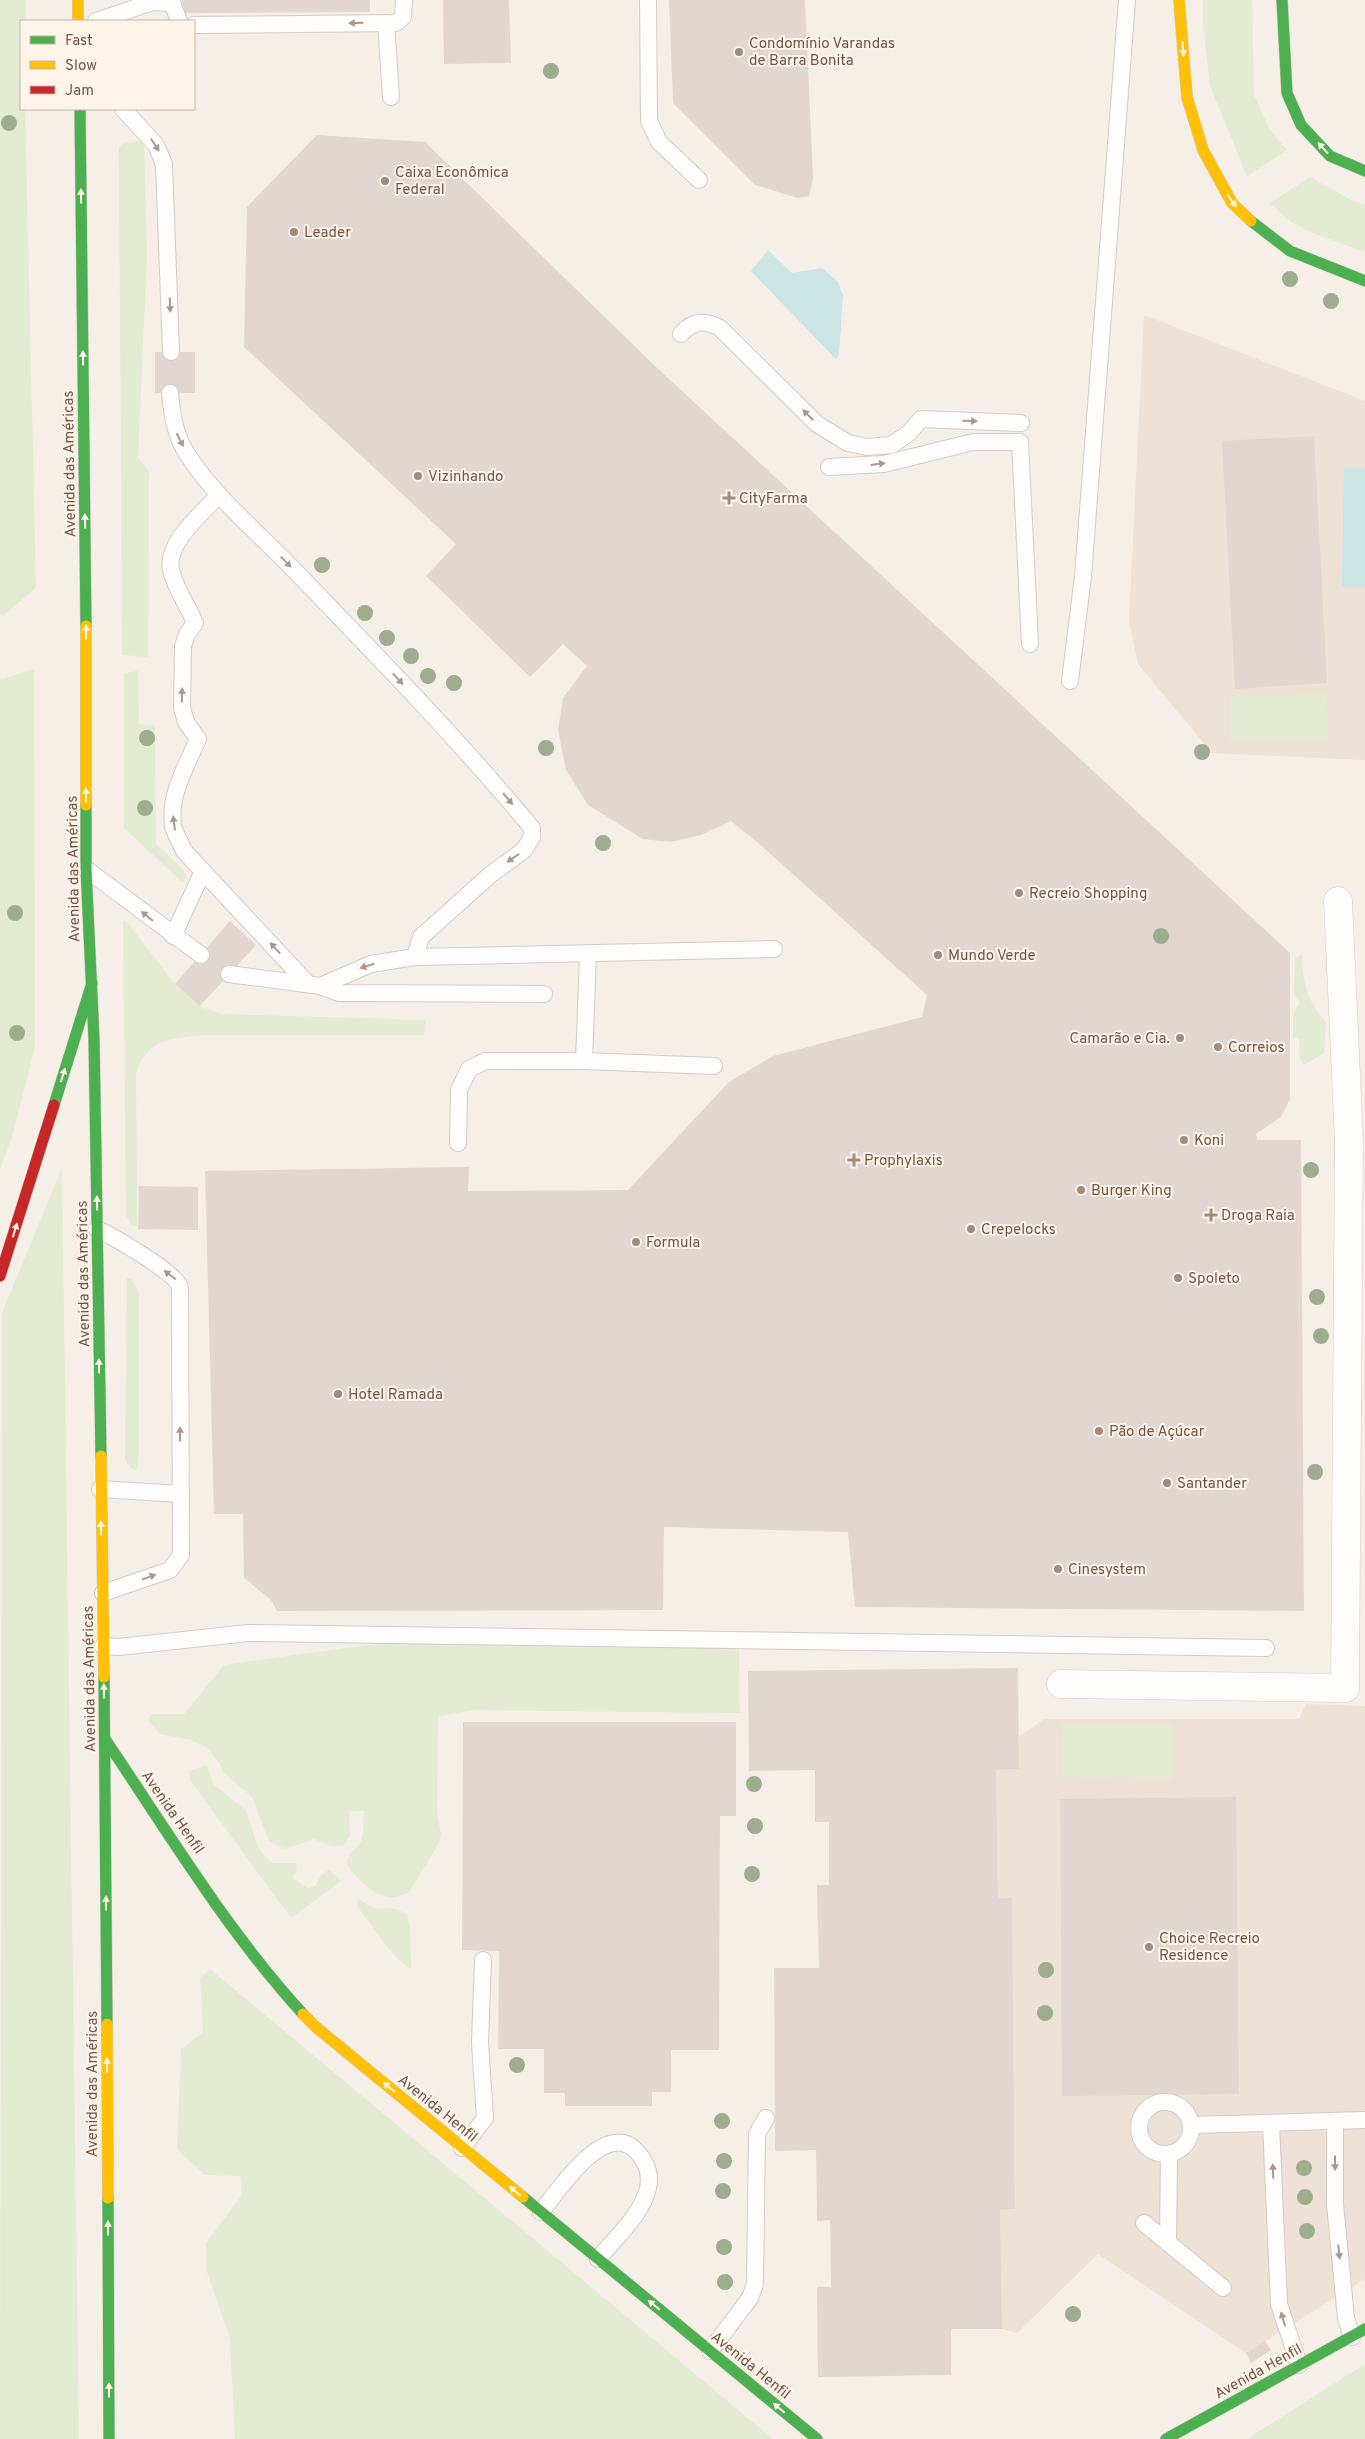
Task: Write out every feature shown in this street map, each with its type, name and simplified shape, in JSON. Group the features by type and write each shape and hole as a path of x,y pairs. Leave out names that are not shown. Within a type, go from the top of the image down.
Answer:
{"main road":[{"path":"78,0 78,20"},
{"path":"1179,0 1187,97 1203,150 1232,203 1258,228 1290,251 1365,280"},
{"path":"1282,0 1288,93 1301,125 1330,156 1365,171"},
{"name":"Avenida das Américas","path":"80,110 87,690 86,869 92,983 105,1739 109,2439"},
{"path":"0,1276 92,983"},
{"name":"Avenida Henfil","path":"105,1739 235,1930 274,1982 316,2028 817,2439"},
{"name":"Avenida Henfil","path":"1166,2439 1358,2333"}],"street":[{"path":"1062,1684 1345,1688 1356,1542 1349,1141 1338,901"}],"lane":[{"path":"195,25 396,23 403,17 404,0"},
{"path":"648,0 649,121 660,142 699,180"},
{"path":"1070,682 1083,576 1127,0"},
{"path":"99,20 154,2 171,2 179,20"},
{"path":"386,23 391,97"},
{"path":"124,110 156,145 164,164 171,352"},
{"path":"681,334 695,323 704,322 720,328 817,424 848,443 867,447 892,445 909,433 921,419 1021,423"},
{"path":"170,393 176,434 187,454 219,495 281,556 479,765 532,828 532,836 524,850 490,875 421,937 414,957"},
{"path":"829,467 884,464 973,442 1020,442 1030,644"},
{"path":"219,495 175,545 170,560 171,572 195,623 187,634 183,646 182,708 186,722 198,739 178,782 173,802 173,827 184,851 314,985"},
{"path":"86,869 173,936 201,955"},
{"path":"173,936 203,872"},
{"path":"314,985 371,964 414,957 588,955 774,949"},
{"path":"584,1061 588,955"},
{"path":"229,974 314,985 339,993 544,994"},
{"path":"458,1143 459,1090 469,1069 486,1061 584,1061 714,1066"},
{"path":"97,1229 114,1238 178,1281 180,1288 181,1555 177,1564 170,1570 103,1593"},
{"path":"100,1488 181,1494"},
{"path":"103,1646 119,1647 248,1633 1266,1648"},
{"path":"462,2148 484,2118 480,2043 483,1960"},
{"path":"1159,2102 1175,2104 1188,2114 1192,2124 1191,2135 1186,2144 1169,2154 1157,2153 1148,2147 1141,2138 1139,2127 1142,2116 1148,2107 1159,2102"},
{"path":"710,2351 750,2298 755,2284 757,2134 766,2118"},
{"path":"1192,2124 1271,2124 1365,2120"},
{"path":"1335,2121 1335,2204 1346,2318 1358,2333"},
{"path":"1271,2124 1279,2304 1299,2365"},
{"path":"541,2212 580,2164 598,2147 619,2142 636,2150 648,2164 648,2187 640,2208 598,2259"},
{"path":"1168,2243 1169,2154"},
{"path":"1144,2223 1223,2288"}],"shaded area":[{"path":"1144,315 1365,401 1365,760 1212,753 1138,664 1129,621"},
{"path":"1306,1704 1365,1706 1365,2279 1246,2353 1098,2254 1017,2333 1002,2329 1000,2210 1015,2209 1012,1899 998,1898 996,1770 1019,1769 1019,1737 1044,1719 1299,1719"}],"green space":[{"path":"0,0 26,0 26,20 20,20 20,110 25,110 36,587 3,616 0,613"},
{"path":"1203,0 1252,0 1254,95 1270,130 1287,150 1247,176 1210,86 1203,23"},
{"path":"141,141 144,148 147,255 138,458 149,472 148,657 122,655 119,148 122,144"},
{"path":"1310,177 1349,199 1365,205 1365,252 1310,232 1291,222 1270,203"},
{"path":"34,669 35,1046 12,1137 0,1169 0,678 3,679"},
{"path":"138,671 139,724 155,726 156,844 184,870 186,877 183,881 124,828 124,673"},
{"path":"1327,694 1328,739 1230,741 1230,696"},
{"path":"123,920 127,922 175,984 201,1007 223,1014 425,1020 424,1035 204,1035 171,1039 154,1046 141,1061 136,1073 137,1226 131,1225 126,1215"},
{"path":"1302,955 1307,992 1314,1006 1326,1022 1324,1053 1304,1065 1300,1059 1299,1038 1293,1038 1293,1014 1300,1003 1294,994 1295,958"},
{"path":"62,1168 79,2439 0,2439 2,1313"},
{"path":"127,1278 131,1278 139,1293 139,1452 137,1469 135,1470 129,1467 125,1458"},
{"path":"443,1641 739,1647 740,1713 474,1710 438,1716 437,1812 441,1835 439,1843 410,1891 395,1897 388,1897 375,1892 362,1882 348,1865 348,1858 361,1842 364,1811 349,1811 350,1836 343,1846 331,1846 314,1839 285,1849 269,1841 252,1797 223,1772 220,1764 208,1748 191,1740 160,1734 148,1720 152,1714 184,1714 224,1665 375,1644"},
{"path":"1062,1723 1173,1725 1172,1779 1061,1777"},
{"path":"207,1765 213,1784 246,1810 257,1845 266,1858 273,1863 296,1863 297,1868 292,1878 308,1888 315,1886 321,1875 329,1870 341,1881 291,1918 190,1780 189,1771"},
{"path":"358,1899 374,1908 396,1909 407,1914 410,1928 411,1968 398,1959 383,1941 357,1906"},
{"path":"210,1969 773,2439 235,2439 230,2339 206,2269 206,2243 242,2195 240,2176 205,2175 177,2149 181,2049 203,2032 200,1978"},
{"path":"1365,2364 1365,2439 1247,2439"}],"water":[{"path":"768,250 792,273 822,268 838,282 843,296 839,354 836,359 751,271"},
{"path":"1344,467 1365,467 1365,587 1342,587"}],"building":[{"path":"182,0 370,0 370,12 182,13"},
{"path":"443,0 509,0 511,63 444,64"},
{"name":"Condomínio Varandas de Barra Bonita","path":"669,0 805,0 813,178 809,196 798,198 755,185 673,103"},
{"name":"Recreio Shopping","path":"317,135 425,142 655,366 1290,953 1290,1099 1281,1117 1256,1134 1257,1140 1301,1140 1304,1611 855,1607 848,1532 664,1527 663,1610 277,1611 271,1600 244,1578 243,1514 214,1514 205,1171 469,1167 468,1191 628,1190 729,1082 773,1056 922,1017 927,995 764,848 731,821 701,835 670,842 643,839 588,805 566,770 558,730 563,698 587,666 563,644 530,677 426,576 456,544 244,347 247,207"},
{"path":"155,352 195,352 195,393 155,393"},
{"path":"1314,436 1327,683 1235,689 1222,441"},
{"path":"230,921 256,945 200,1006 175,984"},
{"path":"139,1186 198,1187 198,1230 138,1229"},
{"path":"1018,1668 1019,1769 996,1770 998,1898 1012,1898 1015,2209 1000,2210 1002,2329 951,2329 951,2375 818,2377 817,2287 831,2287 830,2220 817,2221 816,2150 775,2151 774,1968 819,1968 817,1885 829,1885 829,1822 815,1822 815,1770 749,1771 748,1671"},
{"path":"463,1722 736,1722 736,1816 720,1816 719,2050 671,2050 671,2092 652,2092 652,2106 565,2106 565,2093 544,2093 544,2049 498,2049 499,1951 462,1950"},
{"name":"Choice Recreio Residence","path":"1236,1797 1239,2094 1062,2096 1060,1799"},
{"path":"1265,2341 1271,2350 1251,2363 1246,2353"}],"traffic: fast":[{"path":"1282,0 1287,93 1301,125 1330,156 1365,171"},
{"path":"80,110 86,626"},
{"path":"1251,221 1290,251 1365,281"},
{"path":"86,805 86,869 94,1039 101,1456"},
{"path":"54,1105 92,983"},
{"path":"104,1677 107,2024"},
{"path":"105,1739 224,1915 275,1982 303,2014"},
{"path":"523,2197 817,2439"},
{"path":"108,2198 109,2439"},
{"path":"1166,2439 1365,2329"}],"traffic: slow":[{"path":"78,0 78,20"},
{"path":"1179,0 1187,97 1203,150 1232,203 1251,221"},
{"path":"86,626 86,805"},
{"path":"101,1456 104,1677"},
{"path":"303,2014 317,2028 523,2197"},
{"path":"107,2024 108,2198"}],"traffic: jam":[{"path":"0,1276 54,1105"}],"place":[{"name":"Condomínio Varandas de Barra Bonita","path":"739,52"},
{"name":"Caixa Econômica Federal","path":"385,181"},
{"name":"Leader","path":"294,232"},
{"name":"Vizinhando","path":"418,476"},
{"name":"CityFarma","path":"729,498"},
{"name":"Recreio Shopping","path":"1019,893"},
{"name":"Mundo Verde","path":"938,955"},
{"name":"Camarão e Cia.","path":"1180,1038"},
{"name":"Correios","path":"1218,1047"},
{"name":"Koni","path":"1184,1140"},
{"name":"Prophylaxis","path":"854,1160"},
{"name":"Burger King","path":"1081,1190"},
{"name":"Droga Raia","path":"1211,1215"},
{"name":"Crepelocks","path":"971,1229"},
{"name":"Formula","path":"636,1242"},
{"name":"Spoleto","path":"1178,1278"},
{"name":"Hotel Ramada","path":"338,1394"},
{"name":"Pão de Açúcar","path":"1099,1431"},
{"name":"Santander","path":"1167,1483"},
{"name":"Cinesystem","path":"1058,1569"},
{"name":"Choice Recreio Residence","path":"1149,1947"}]}
